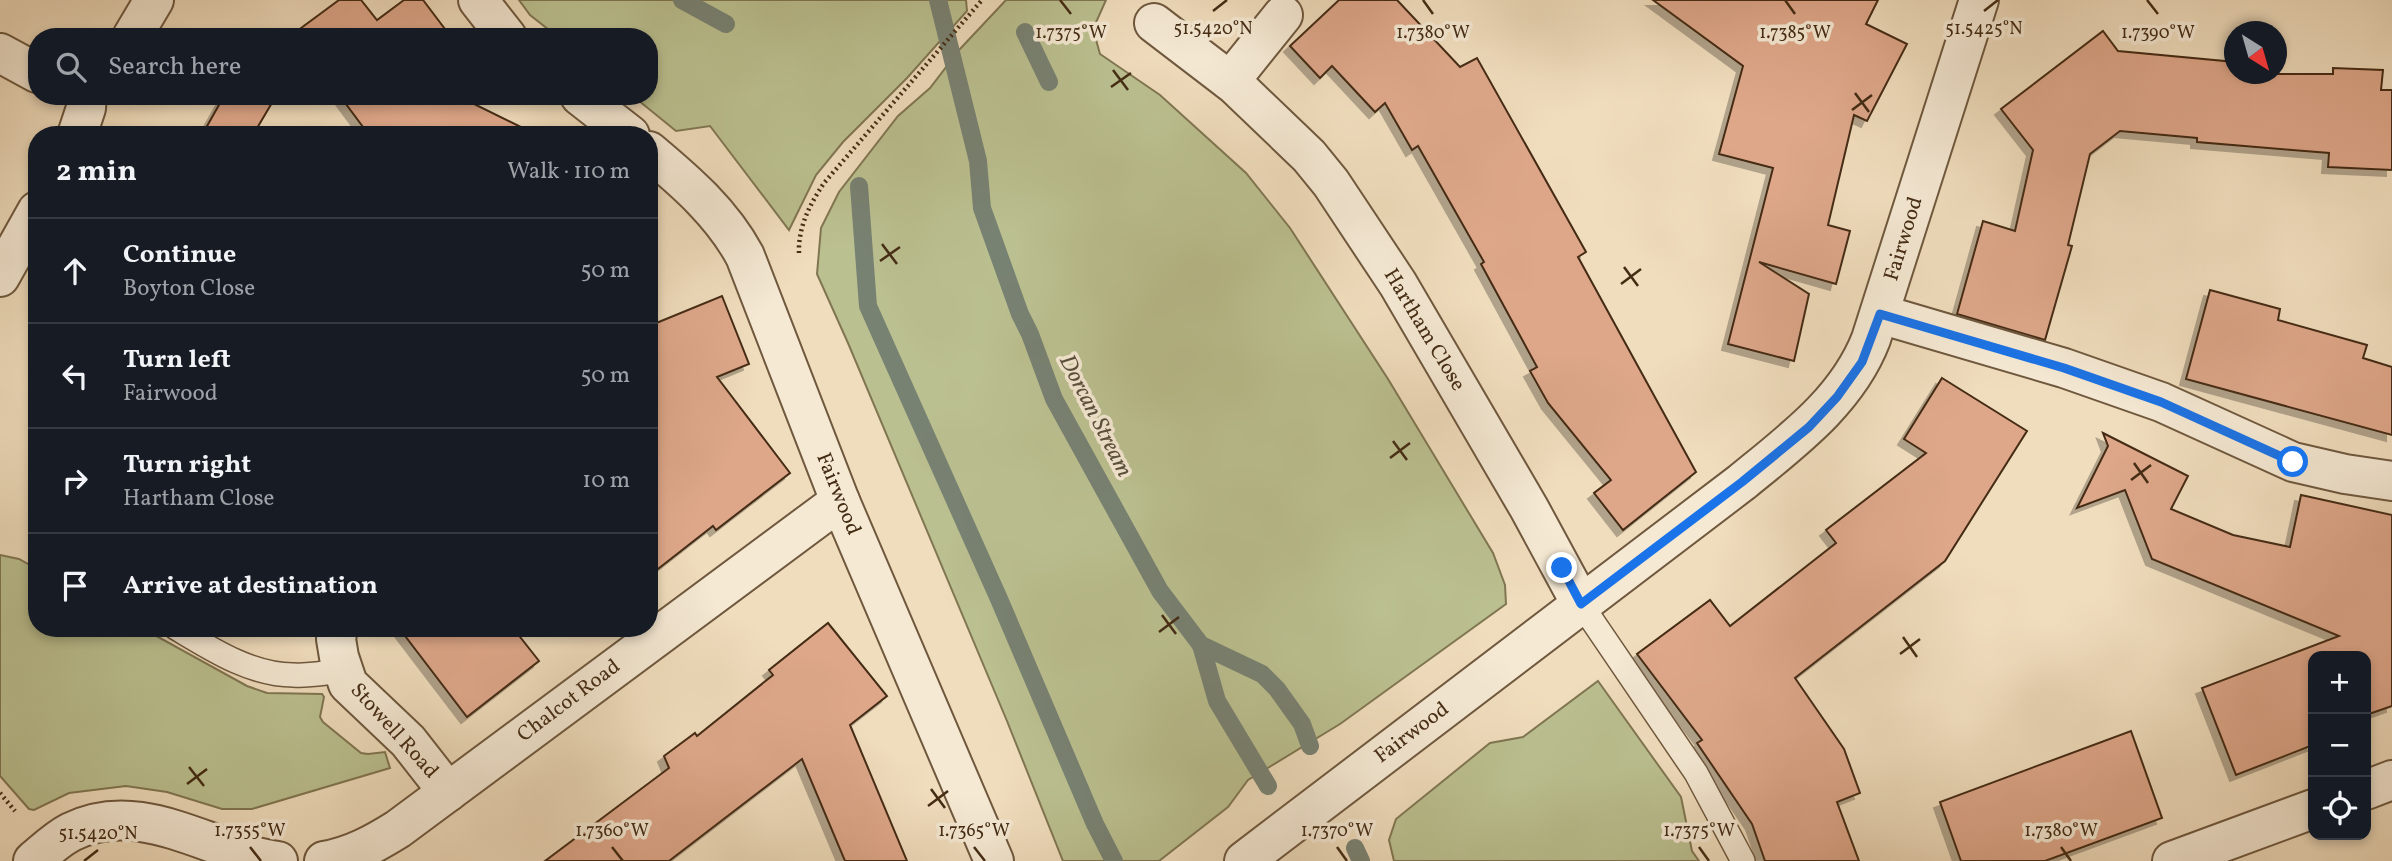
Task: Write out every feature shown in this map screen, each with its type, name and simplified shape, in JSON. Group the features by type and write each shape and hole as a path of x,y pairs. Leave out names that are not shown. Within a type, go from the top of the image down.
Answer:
{"street":[{"path":"137,28 154,0"},
{"path":"478,0 500,28"},
{"name":"Fairwood","path":"1244,861 1742,482 1809,427 1837,397 1862,362 1880,314 1979,0"},
{"path":"1230,81 1283,15"},
{"name":"Hartham Close","path":"1154,23 1230,81 1309,156 1347,206 1398,284 1529,508 1581,604"},
{"path":"0,53 28,68"},
{"path":"80,126 86,105"},
{"path":"590,105 614,126"},
{"name":"Fairwood","path":"658,159 717,213 734,236 752,274 840,501 994,861"},
{"path":"0,277 28,227"},
{"path":"1880,314 2064,368 2161,402 2293,462 2392,481"},
{"name":"Chalcot Road","path":"658,636 840,501"},
{"name":"Stowell Road","path":"336,637 348,684 408,741 447,792"},
{"name":"Chalcot Road","path":"324,861 371,846 398,829 656,637"},
{"path":"2371,788 2392,780"},
{"path":"2172,861 2308,811"},
{"path":"33,861 70,832 89,825 127,821 172,827 242,853 278,861"}],"lane":[{"path":"1581,604 1696,773 1743,861"},
{"path":"191,637 216,652 258,670 290,676 343,670"}],"path":[{"path":"799,261 799,247 810,205 824,183 982,0"}],"green space":[{"path":"519,0 966,0 967,11 907,78 843,142 816,175 789,230 710,126 676,131 644,105 658,105 658,28 547,28 530,15"},
{"path":"1006,0 1106,0 1093,29 1100,54 1160,95 1246,173 1290,228 1388,379 1493,553 1505,585 1506,604 1340,724 1248,780 1228,807 1159,861 1063,861 1007,721 817,274 821,228 839,192 898,116 930,88 960,49"},
{"path":"0,555 28,564 28,637 158,637 247,686 267,693 322,694 324,697 320,717 323,722 361,753 385,752 390,768 252,809 222,809 167,792 126,786 69,793 34,810 29,809 0,776"},
{"path":"1598,681 1681,797 1692,851 1699,861 1394,861 1389,840 1396,819 1490,743 1523,737"}],"building":[{"path":"339,0 361,0 377,20 404,0 423,0 444,28 301,28"},
{"path":"1339,0 1397,0 1460,67 1477,58 1586,252 1578,257 1696,472 1623,530 1594,493 1611,480 1548,403 1530,371 1537,367 1481,264 1484,262 1418,146 1412,150 1385,103 1375,112 1332,66 1320,78 1290,46"},
{"path":"1653,0 1878,0 1866,24 1907,44 1867,121 1854,115 1828,225 1850,231 1836,284 1759,262 1809,294 1794,361 1728,344 1773,168 1719,154 1743,66"},
{"path":"2103,31 2118,51 2224,61 2224,84 2287,84 2287,74 2333,74 2333,68 2383,70 2381,90 2392,90 2392,170 2328,167 2329,153 2197,142 2197,138 2120,131 2090,154 2068,245 2072,246 2045,340 1957,314 1983,221 2015,231 2033,150 2001,109"},
{"path":"219,105 271,105 258,126 207,126"},
{"path":"347,105 476,105 519,126 362,126"},
{"path":"2210,290 2280,309 2278,320 2367,345 2363,358 2392,367 2392,435 2186,379"},
{"path":"722,296 749,364 717,377 790,473 716,530 713,526 658,569 658,322"},
{"path":"1942,378 2027,431 1945,561 1795,678 1844,749 1860,793 1837,802 1859,861 1765,861 1752,824 1697,743 1702,740 1637,654 1710,600 1730,626 1836,543 1826,530 1926,453 1904,439"},
{"path":"2103,433 2188,476 2171,509 2233,535 2290,547 2301,495 2392,515 2392,706 2371,713 2371,651 2308,651 2308,747 2236,775 2202,688 2339,636 2152,559 2125,490 2077,508 2108,446"},
{"path":"828,623 887,696 850,725 907,861 845,861 802,759 669,861 545,861 669,768 664,756 695,733 697,736 773,675 769,670"},
{"path":"406,637 520,637 539,661 467,717"},
{"path":"2131,731 2162,818 2045,861 1961,861 1940,802"}],"waterway":[{"path":"682,0 726,24"},
{"name":"Dorcan Stream","path":"938,0 978,161 982,208 1054,399 1160,591 1201,645 1262,674 1277,689 1302,724 1310,746"},
{"path":"1025,32 1049,82"},
{"path":"859,186 868,306 999,599 1095,824 1114,861"},
{"path":"1201,645 1217,701 1268,786"},
{"name":"Dorcan Stream","path":"1355,848 1361,861"}],"route":[{"path":"1562,568 1581,604 1742,482 1809,427 1837,397 1862,362 1880,314 2064,368 2161,402 2293,462"}]}
